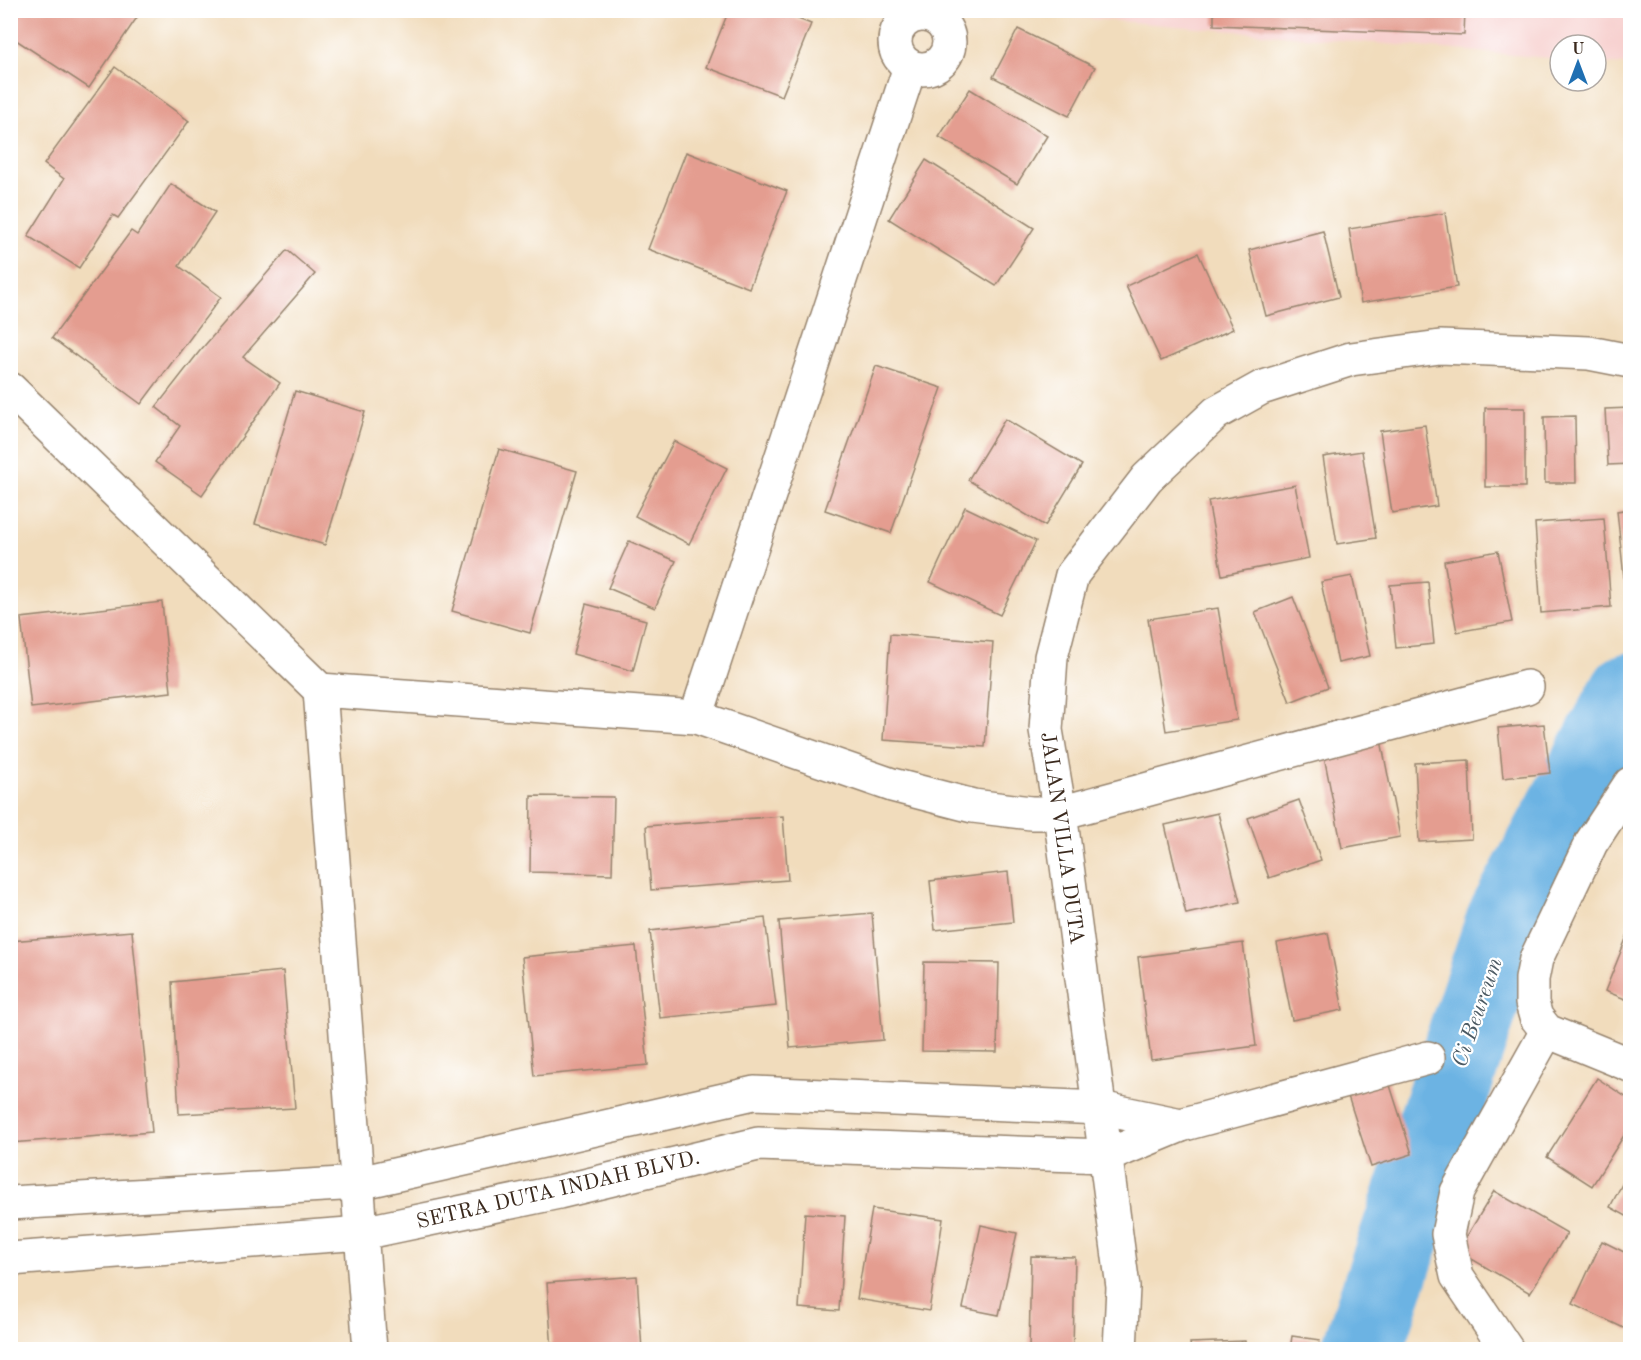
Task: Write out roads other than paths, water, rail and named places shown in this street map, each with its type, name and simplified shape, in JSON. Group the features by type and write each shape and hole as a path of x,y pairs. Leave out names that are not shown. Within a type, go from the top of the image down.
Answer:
{"street":[{"path":"696,717 910,67"},
{"name":"JALAN VILLA DUTA","path":"1120,1350 1123,1287 1060,813 1046,730 1052,657 1072,575 1147,478 1216,413 1261,388 1351,359 1440,347 1589,353 1630,361"},
{"path":"10,389 320,690 696,717 892,785 973,806 1031,813 1060,813 1527,687"},
{"path":"320,690 370,1350"},
{"path":"1630,784 1591,843 1536,959 1532,979 1532,1003 1536,1017 1547,1031 1630,1065"},
{"path":"1507,1350 1457,1276 1448,1234 1457,1191 1547,1031"},
{"path":"1106,1156 1181,1125 1428,1058"},
{"path":"10,1203 359,1183 754,1093 1100,1108 1181,1125"},
{"name":"SETRA DUTA INDAH BLVD.","path":"10,1259 362,1233 559,1191 758,1144 1106,1156"}],"waterway":[{"name":"Ci Beureum","path":"1362,1350 1507,919 1630,693"}]}
